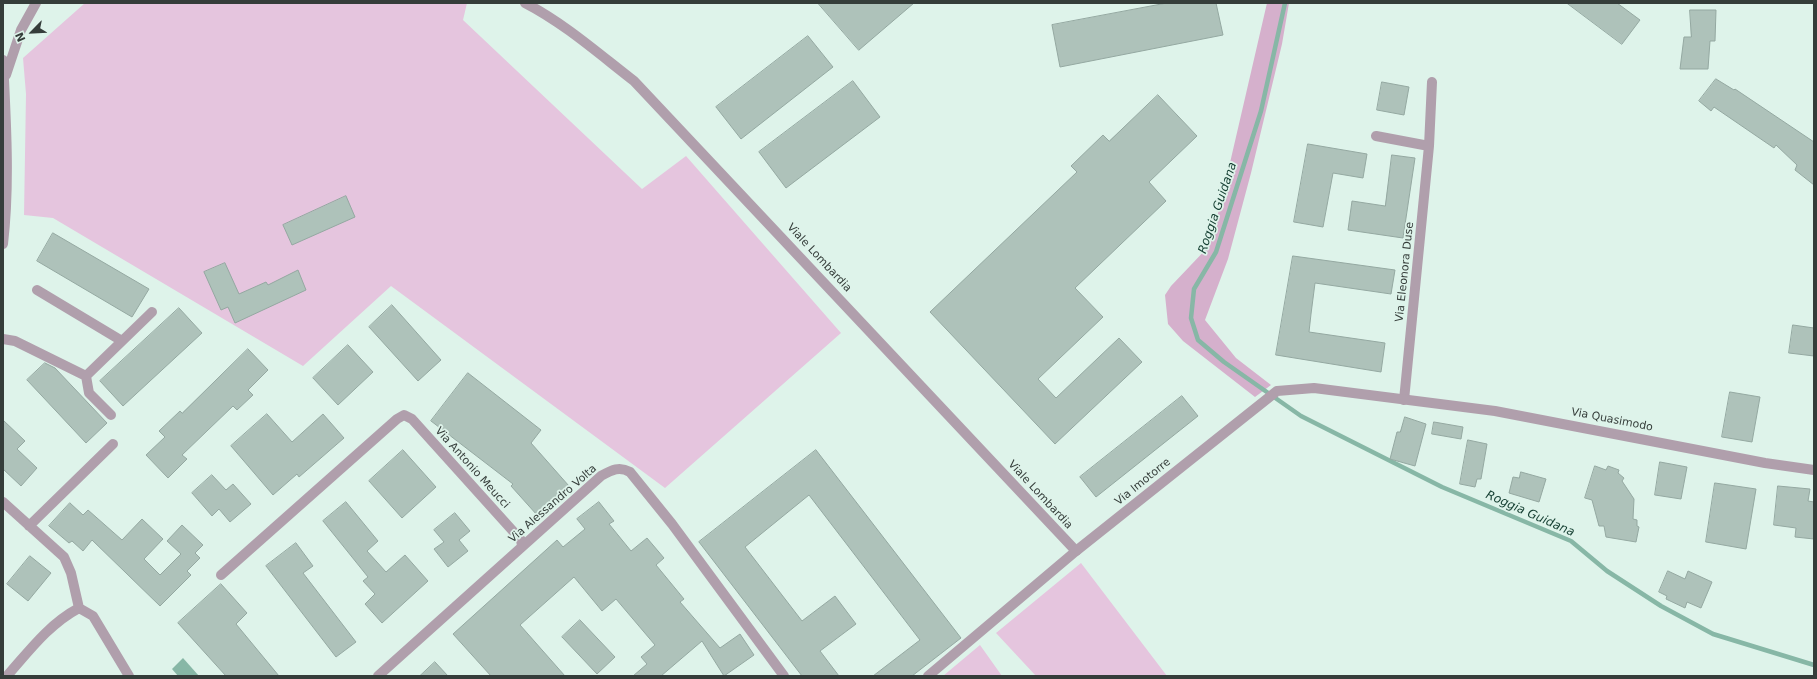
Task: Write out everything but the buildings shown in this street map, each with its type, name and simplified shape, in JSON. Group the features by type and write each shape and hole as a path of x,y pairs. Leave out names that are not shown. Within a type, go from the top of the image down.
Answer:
{"street":[{"path":"4,80 21,30 36,3"},
{"name":"Viale Lombardia","path":"525,3 542,7 634,81 1076,551"},
{"path":"3,60 5,175 3,244"},
{"name":"Via Eleonora Duse","path":"1404,400 1429,146 1432,82"},
{"path":"1376,136 1429,146"},
{"path":"37,290 122,341"},
{"path":"86,376 152,312"},
{"path":"3,339 15,341 86,376"},
{"path":"86,376 89,393 111,415"},
{"name":"Via Imotorre","path":"928,676 1076,551 1277,391 1314,388 1404,400"},
{"name":"Via Quasimodo","path":"1404,400 1495,411 1765,463 1814,470"},
{"name":"Via Antonio Meucci","path":"221,575 397,418 404,415 412,419 521,540 522,546"},
{"path":"29,526 113,444"},
{"name":"Via Alessandro Volta","path":"378,676 601,476 612,470 622,468 630,472 672,524 784,676"},
{"path":"3,502 64,558 71,573 79,608 93,616 129,676"},
{"path":"6,676 48,630 63,617 79,608"}],"shaded area":[{"path":"85,3 467,3 463,20 642,189 686,156 841,333 665,488 391,286 303,366 53,218 24,215 26,94 23,58"},
{"path":"1267,3 1289,3 1282,44 1251,173 1228,259 1205,320 1236,358 1271,385 1255,397 1183,341 1168,324 1165,295 1171,286 1209,246 1220,206"},
{"path":"1081,563 1167,676 1036,676 996,633"},
{"path":"980,645 1002,676 943,676"},
{"path":"183,658 199,676 178,676 172,669"}],"waterway":[{"name":"Roggia Guidana","path":"1285,3 1261,111 1216,252 1194,289 1191,318 1198,340 1224,362 1301,416 1442,487 1571,541 1607,571 1661,606 1713,634 1814,665"}]}
